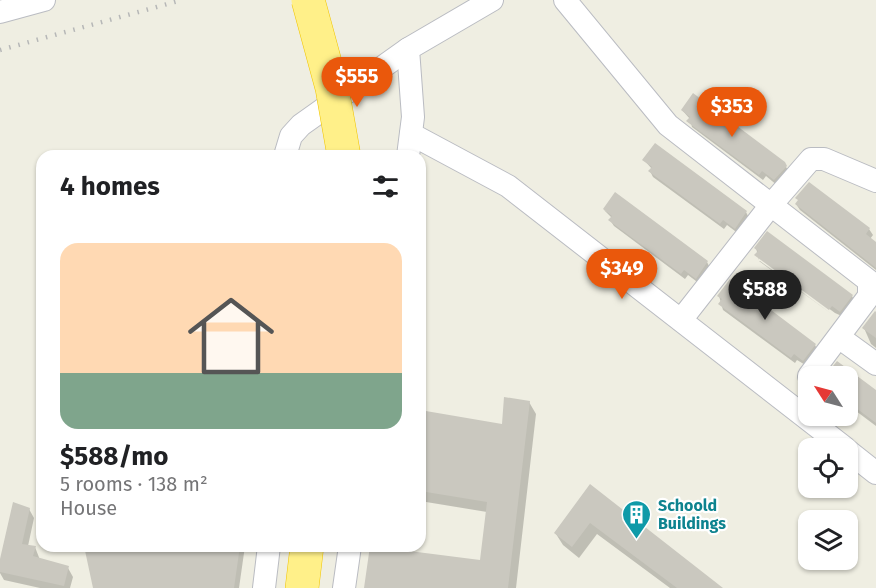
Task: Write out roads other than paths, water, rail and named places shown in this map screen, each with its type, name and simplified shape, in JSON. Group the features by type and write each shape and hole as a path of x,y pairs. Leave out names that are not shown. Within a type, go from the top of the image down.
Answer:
{"highway":[{"path":"308,0 332,88 343,150"},
{"path":"302,588 306,552"}],"street":[{"path":"0,12 44,0"},
{"path":"287,150 291,136 301,125 408,49 492,0"},
{"path":"565,0 668,125 869,281 869,296 818,366"},
{"path":"408,49 413,117 409,145"},
{"path":"426,152 508,186 831,438"},
{"path":"681,320 771,205 811,159 824,159 876,181"},
{"path":"840,338 876,364"},
{"path":"787,403 798,390"},
{"path":"858,459 876,473"},
{"path":"264,588 268,552"},
{"path":"344,588 349,552"}],"railway":[{"path":"0,50 182,0"}],"place":[{"name":"Schoold Buildings","path":"637,540"}]}
